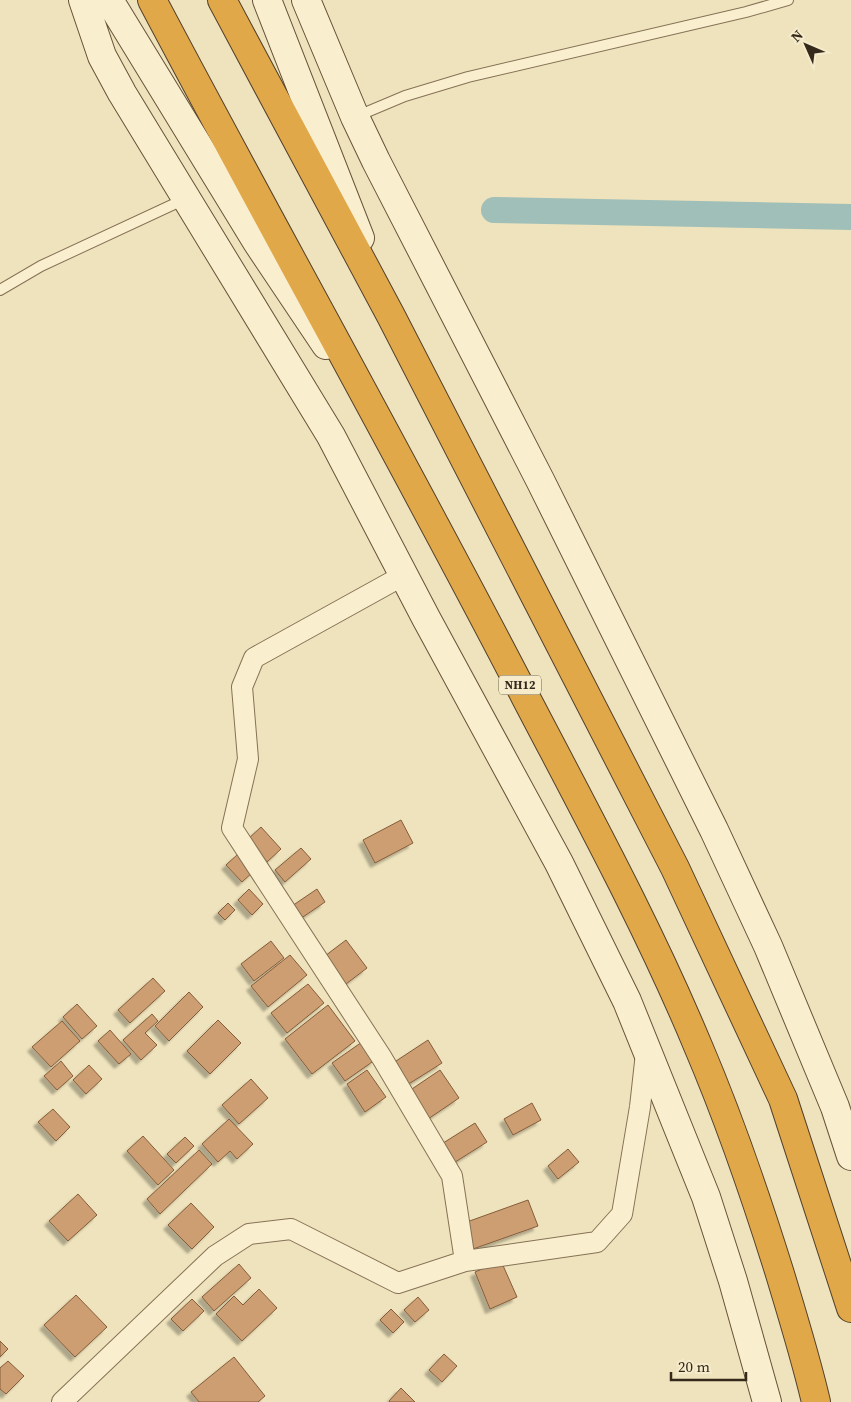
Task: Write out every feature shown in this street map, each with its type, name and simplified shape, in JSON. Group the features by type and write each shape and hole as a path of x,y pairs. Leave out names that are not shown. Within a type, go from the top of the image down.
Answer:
{"highway":[{"name":"NH12","path":"152,0 451,553 628,892 698,1044 729,1124 762,1218 808,1367 816,1402"},
{"path":"222,0 390,316 676,868 783,1099 851,1308"}],"street":[{"path":"84,0 106,64 331,436 559,863 627,1001 706,1197 733,1281 767,1402"},
{"path":"108,0 257,242 388,438"},
{"path":"267,0 390,316"},
{"path":"306,0 354,117 540,480 714,830 772,955 835,1107 851,1156"},
{"path":"404,575 254,658 242,687 248,759 232,828 377,1050 452,1176 465,1261"},
{"path":"62,1402 215,1256 249,1234 291,1229 398,1283 465,1261 597,1242 622,1214 640,1108 647,1048"}],"lane":[{"path":"354,117 405,96 468,77 746,12 788,0"},
{"path":"0,290 41,266 186,198"}],"building":[{"path":"401,820 413,843 375,863 363,840"},
{"path":"261,827 281,849 267,862 247,840"},
{"path":"301,848 311,859 285,882 275,870"},
{"path":"238,854 254,871 242,882 226,865"},
{"path":"249,889 263,904 252,915 238,900"},
{"path":"317,889 325,902 300,919 292,906"},
{"path":"228,903 235,910 225,920 218,913"},
{"path":"346,940 367,968 346,984 325,956"},
{"path":"271,941 284,958 254,981 241,964"},
{"path":"290,955 307,975 268,1007 251,986"},
{"path":"153,978 165,991 130,1023 118,1010"},
{"path":"308,984 324,1003 287,1033 271,1013"},
{"path":"189,992 203,1007 169,1041 155,1026"},
{"path":"77,1004 97,1026 82,1039 63,1017"},
{"path":"328,1005 355,1041 312,1074 285,1039"},
{"path":"152,1014 158,1021 145,1033 157,1045 141,1060 123,1040"},
{"path":"218,1020 241,1043 210,1074 187,1051"},
{"path":"62,1021 80,1041 51,1067 32,1047"},
{"path":"110,1030 131,1054 119,1064 98,1041"},
{"path":"428,1040 442,1063 407,1085 393,1063"},
{"path":"362,1042 375,1060 345,1081 332,1063"},
{"path":"61,1061 73,1076 57,1090 44,1076"},
{"path":"89,1065 102,1079 86,1094 73,1080"},
{"path":"367,1070 386,1097 365,1112 347,1084"},
{"path":"440,1070 459,1098 428,1119 409,1091"},
{"path":"251,1079 268,1098 239,1124 222,1105"},
{"path":"532,1103 541,1120 513,1135 504,1119"},
{"path":"53,1109 70,1127 56,1141 38,1122"},
{"path":"229,1119 253,1144 237,1159 230,1151 218,1162 202,1144"},
{"path":"475,1123 487,1142 452,1164 440,1145"},
{"path":"143,1136 174,1170 158,1185 127,1151"},
{"path":"185,1137 194,1146 176,1163 167,1154"},
{"path":"568,1149 579,1162 558,1179 548,1166"},
{"path":"199,1150 212,1164 160,1214 147,1199"},
{"path":"78,1194 97,1215 68,1241 49,1221"},
{"path":"528,1200 538,1226 473,1249 464,1223"},
{"path":"191,1203 214,1227 192,1249 168,1225"},
{"path":"501,1261 517,1297 490,1309 475,1272"},
{"path":"239,1264 251,1278 214,1311 202,1297"},
{"path":"259,1289 277,1308 242,1341 216,1314 234,1296 243,1305"},
{"path":"76,1295 107,1327 75,1357 44,1325"},
{"path":"418,1297 429,1310 415,1322 404,1310"},
{"path":"192,1299 204,1311 183,1331 171,1319"},
{"path":"391,1309 404,1322 393,1333 380,1320"},
{"path":"0,1341 8,1349 0,1357"},
{"path":"444,1354 457,1366 442,1382 429,1370"},
{"path":"234,1357 265,1396 258,1402 199,1402 191,1392"},
{"path":"8,1361 24,1376 6,1394 0,1389 0,1368"},
{"path":"401,1388 415,1402 389,1401"}],"waterway":[{"path":"494,210 851,217"}]}
